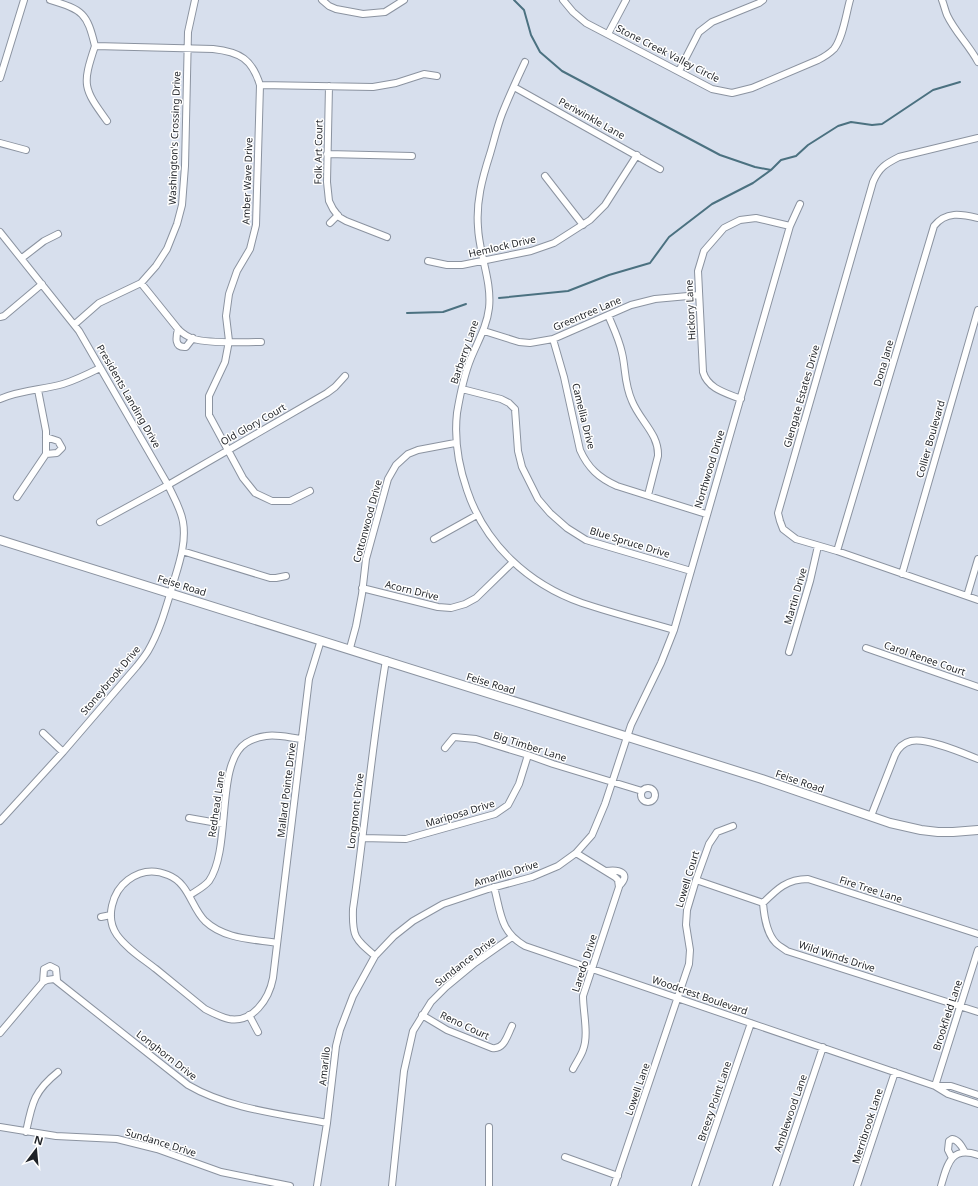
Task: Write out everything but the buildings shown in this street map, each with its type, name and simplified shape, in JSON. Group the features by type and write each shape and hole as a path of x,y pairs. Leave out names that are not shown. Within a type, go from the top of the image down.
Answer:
{"main road":[{"name":"Feise Road","path":"0,540 171,592 628,736 762,779 890,823 921,830 953,832 978,830"}],"street":[{"path":"0,78 24,0"},
{"path":"50,0 73,8 83,15 91,28 95,46 87,69 87,88 92,100 106,121"},
{"name":"Washington's Crossing Drive","path":"74,324 98,303 141,283 156,266 166,249 180,214 185,166 188,32 195,0"},
{"path":"322,0 329,6 344,12 363,14 385,12 404,0"},
{"name":"Stone Creek Valley Circle","path":"563,0 573,12 586,22 712,89 732,93 752,88 827,55 835,48 842,30 850,0"},
{"path":"608,34 626,0"},
{"path":"679,71 700,32 712,22 763,0"},
{"path":"942,0 946,14 978,62"},
{"name":"Amber Wave Drive","path":"95,46 223,50 238,54 245,58 257,75 260,85 256,225 250,249 237,271 229,294 226,316 229,341 225,362 209,396 208,408 209,415 243,478 250,488 259,496 272,501 290,501 310,491"},
{"name":"Barberry Lane","path":"525,62 497,128 477,206 478,229 489,296 489,309 484,331 471,359 462,389 457,414 456,443 463,480 477,515 495,542 513,562 531,576 565,596 674,630"},
{"path":"260,85 373,87 396,83 424,74 437,76"},
{"name":"Folk Art Court","path":"329,86 327,154 328,198 333,209 338,215 351,224 387,237"},
{"name":"Periwinkle Lane","path":"514,87 660,169"},
{"name":"Glengate Estates Drive","path":"978,138 899,157 887,163 878,172 873,182 778,512 781,524 786,532 796,539 837,551 978,600"},
{"path":"0,143 26,150"},
{"path":"327,154 412,156"},
{"name":"Hemlock Drive","path":"428,261 462,266 531,251 554,243 582,225 605,205 637,155"},
{"path":"545,176 582,225"},
{"name":"Northwood Drive","path":"628,736 631,725 661,663 674,630 706,514 741,399 790,226 800,204"},
{"name":"Dona Jane","path":"837,551 934,226 937,222 951,215 959,214 978,218"},
{"path":"330,223 338,215"},
{"name":"Hickory Lane","path":"741,399 718,391 704,378 698,271 704,251 724,228 740,220 756,218 790,226"},
{"name":"Presidents Landing Drive","path":"0,232 74,324 168,485 183,520 184,530 182,551 171,592"},
{"path":"22,258 44,241 58,234"},
{"path":"141,283 182,333 193,338 261,342"},
{"path":"0,318 42,284"},
{"name":"Greentree Lane","path":"484,331 519,342 530,343 553,338 631,305 654,299 699,295"},
{"name":"Collier Boulevard","path":"902,574 978,310"},
{"path":"608,315 617,336 622,354 625,381 628,392 633,403 651,430 658,450 658,456 648,496"},
{"path":"178,329 176,340 178,345 186,347 193,338"},
{"name":"Camellia Drive","path":"553,338 564,377 580,450 583,457 594,472 604,480 617,486 706,514"},
{"path":"0,399 14,393 38,390 74,381 100,368"},
{"name":"Old Glory Court","path":"100,522 168,485 327,393 345,376"},
{"name":"Blue Spruce Drive","path":"462,389 500,399 509,403 515,409 518,451 522,467 538,499 550,513 567,528 586,540 691,571"},
{"path":"17,497 46,454 46,437 38,390"},
{"path":"46,437 58,441 62,448 57,452 46,454"},
{"name":"Cottonwood Drive","path":"350,648 362,594 366,559 388,479 396,465 408,454 418,450 456,443"},
{"path":"434,539 477,515"},
{"name":"Martin Drive","path":"789,652 810,581 818,546"},
{"path":"182,551 270,578 286,576"},
{"path":"967,596 978,559"},
{"name":"Acorn Drive","path":"362,588 438,607 451,608 465,604 476,598 513,562"},
{"name":"Stoneybrook Drive","path":"0,822 134,670 148,651 163,620 171,592"},
{"name":"Mallard Pointe Drive","path":"249,1015 261,1007 273,978 310,679 321,640"},
{"name":"Carol Renee Court","path":"866,648 978,686"},
{"name":"Longmont Drive","path":"375,956 358,941 352,925 380,693 386,660"},
{"path":"42,733 63,752"},
{"name":"Redhead Lane","path":"190,895 209,881 217,864 232,760 245,743 255,738 268,735 302,739"},
{"name":"Big Timber Lane","path":"445,748 454,737 458,736 476,739 642,791"},
{"name":"Amarillo Drive","path":"375,956 394,936 413,920 443,904 494,887 532,877 558,866 576,853 595,830 628,736"},
{"path":"870,816 900,746 911,741 918,740 930,742 978,759"},
{"name":"Mariposa Drive","path":"362,838 406,839 495,814 508,805 518,784 528,755"},
{"path":"189,818 223,824"},
{"name":"Lowell Court","path":"678,998 690,964 690,950 686,925 687,910 696,880 708,844 717,832 733,826"},
{"name":"Laredo Drive","path":"573,1069 584,1049 586,1032 583,1014 583,996 619,886 618,880 576,853"},
{"path":"258,1032 249,1015 241,1018 229,1019 216,1015 205,1009 131,950 116,934 112,924 111,915 113,901 123,884 131,878 147,872 158,872 169,875 182,884 190,895 199,913 206,921 228,936 277,943"},
{"name":"Fire Tree Lane","path":"763,903 774,892 793,880 808,879 978,934"},
{"path":"696,880 763,903"},
{"name":"Woodcrest Boulevard","path":"494,887 505,928 512,937 525,946 895,1072 935,1086 948,1094 978,1104"},
{"name":"Wild Winds Drive","path":"763,903 764,916 770,934 775,942 787,951 978,1012"},
{"path":"101,917 111,915"},
{"name":"Sundance Drive","path":"392,1186 406,1057 413,1031 431,1002 446,987 475,963 512,937"},
{"name":"Brookfield Lane","path":"935,1086 978,950"},
{"name":"Amarillo","path":"317,1186 327,1123 336,1046 340,1030 353,996 375,956"},
{"name":"Longhorn Drive","path":"0,1033 43,982 44,969 50,966 56,969 57,980 188,1085 202,1093 228,1103 327,1123"},
{"path":"43,982 50,979 57,980"},
{"name":"Lowell Lane","path":"614,1186 678,998"},
{"name":"Reno Court","path":"422,1015 447,1030 492,1048 503,1045 512,1026"},
{"name":"Breezy Point Lane","path":"695,1186 751,1023"},
{"name":"Amblewood Lane","path":"776,1186 823,1047"},
{"path":"26,1132 32,1102 43,1085 58,1072"},
{"name":"Merribrook Lane","path":"858,1186 895,1072"},
{"name":"Woodcrest Boulevard","path":"935,1086 951,1086 978,1096"},
{"name":"Sundance Drive","path":"0,1127 56,1136 117,1139 157,1149 221,1172 290,1186"},
{"path":"489,1127 489,1186"},
{"path":"952,1158 948,1150 949,1142 952,1139 960,1143 965,1152"},
{"path":"941,1186 948,1164 952,1158 958,1153 965,1152 978,1155"},
{"path":"565,1157 618,1176"}],"waterway":[{"path":"514,0 524,10 531,35 540,52 562,71 720,155 755,167 771,170"},
{"path":"499,298 568,291 609,275 650,263 669,237 712,204 753,183 771,170 781,160 796,156 808,145 838,126 851,122 872,125 882,124 933,90 960,82"},
{"path":"407,313 443,312 466,304"}]}
